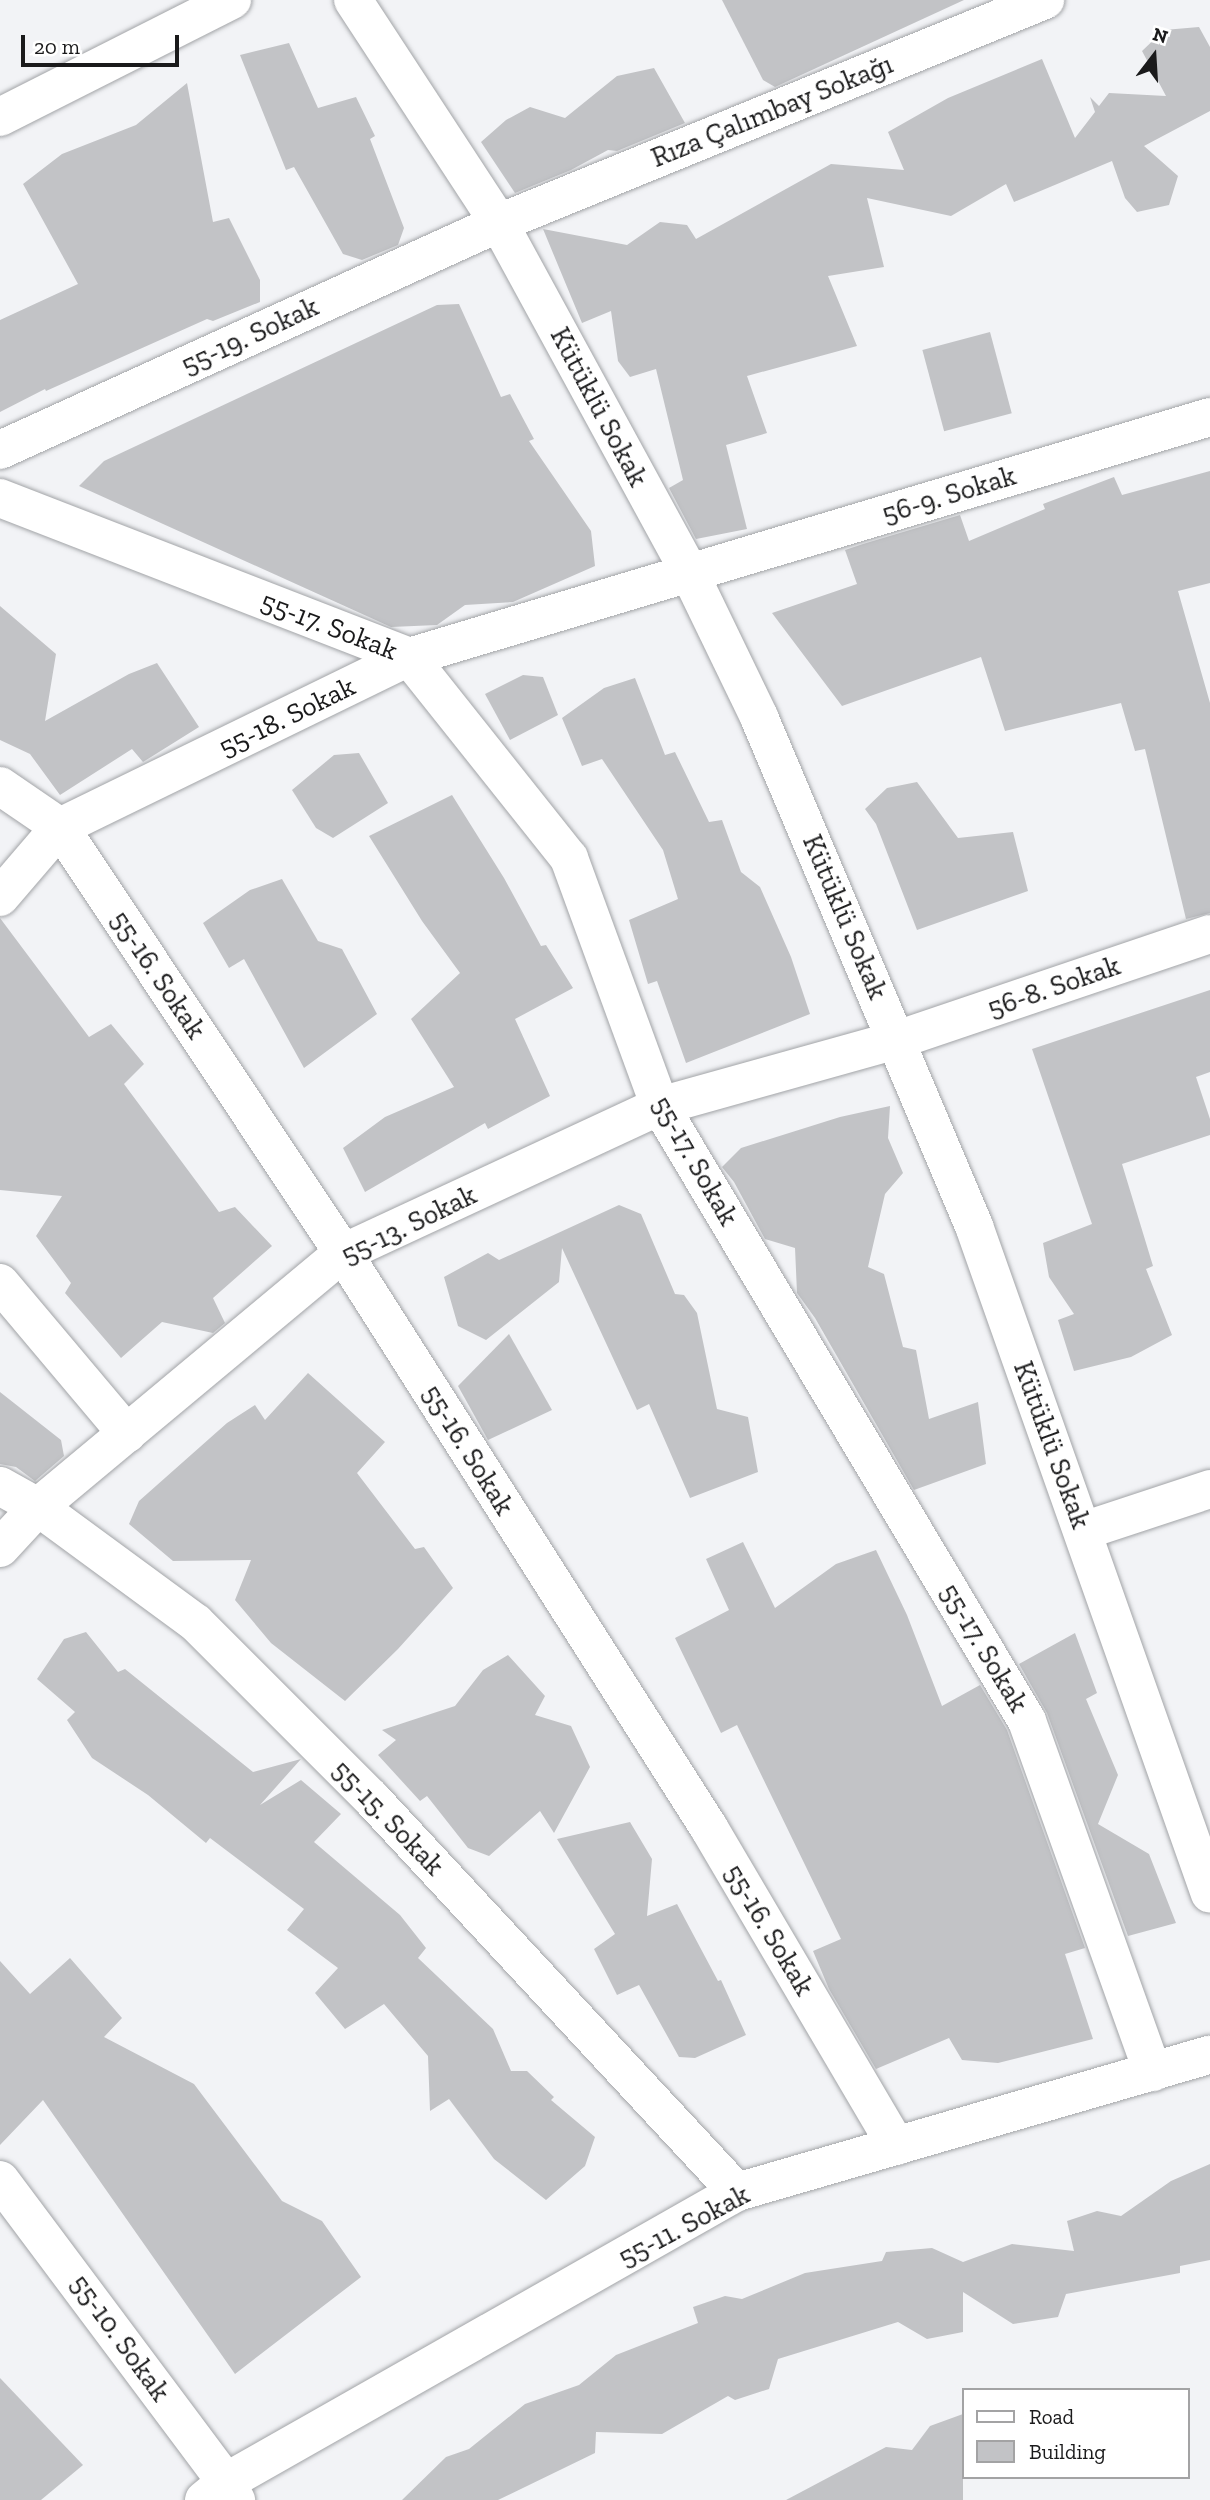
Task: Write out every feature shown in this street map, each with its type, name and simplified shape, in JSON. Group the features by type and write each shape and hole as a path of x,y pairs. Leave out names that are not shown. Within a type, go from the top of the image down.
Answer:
{"street":[{"path":"0,117 232,0"},
{"name":"Kütüklü Sokak","path":"353,0 499,223 689,572 759,717 974,1226 1210,1894"},
{"name":"Rıza Çalımbay Sokağı","path":"499,223 1045,0"},
{"name":"55-19. Sokak","path":"0,450 499,223"},
{"name":"56-9. Sokak","path":"689,572 1210,417"},
{"name":"55-17. Sokak","path":"0,498 409,657 569,858 660,1105 1027,1721 1153,2072"},
{"name":"55-18. Sokak","path":"0,897 60,827 409,657 689,572"},
{"name":"55-16. Sokak","path":"0,786 60,827 343,1253 709,1828 896,2146"},
{"name":"56-8. Sokak","path":"897,1040 1210,934"},
{"name":"55-13. Sokak","path":"0,1548 38,1507 343,1253 660,1105 897,1040"},
{"path":"0,1283 127,1434"},
{"name":"55-15. Sokak","path":"0,1486 38,1507 196,1623 371,1798 737,2192"},
{"path":"1083,1531 1210,1489"},
{"name":"55-11. Sokak","path":"222,2494 737,2192 1210,2056"},
{"name":"55-10. Sokak","path":"7,2200 222,2494"}],"building":[{"path":"722,0 964,0 775,87 763,80"},
{"path":"1199,27 1210,47 1210,111 1144,146 1178,176 1169,205 1137,212 1125,198 1112,161 1014,202 1006,184 951,216 867,198 884,267 828,276 857,346 747,376 767,433 726,445 747,529 696,539 669,488 683,480 656,369 630,377 618,361 611,311 582,323 543,229 627,245 660,222 687,225 696,239 831,164 904,170 888,132 948,98 1042,59 1075,138 1095,112 1090,97 1099,106 1109,93 1166,96 1142,51 1164,30"},
{"path":"289,43 318,108 356,97 375,136 370,139 404,228 398,245 362,260 343,254 294,167 286,170 240,55"},
{"path":"654,68 685,123 617,151 608,150 571,170 515,193 481,142 506,120 530,107 565,118 617,76"},
{"path":"187,83 213,222 229,218 260,280 260,302 213,321 207,319 46,391 45,389 0,412 0,320 78,284 23,184 62,154 136,125"},
{"path":"459,304 501,397 510,394 534,439 529,441 591,531 595,566 513,602 465,605 437,625 391,627 79,486 104,461 437,305"},
{"path":"990,332 1012,413 944,431 922,350"},
{"path":"1210,471 1210,583 1178,591 1210,703 1210,913 1186,919 1145,749 1135,751 1121,703 1005,731 981,657 842,706 772,613 857,584 845,550 863,544 960,515 969,541 1045,509 1043,504 1114,477 1122,495"},
{"path":"0,606 56,654 45,721 129,674 157,663 199,727 143,762 132,749 60,795 30,754 0,740"},
{"path":"523,675 543,677 558,715 510,740 485,694"},
{"path":"635,678 665,755 675,752 709,822 722,820 741,872 760,887 791,957 810,1014 686,1063 657,981 648,984 629,920 678,899 663,850 602,759 582,766 562,718 604,688"},
{"path":"359,753 388,803 333,838 316,828 292,790 334,755"},
{"path":"917,782 958,838 1013,832 1028,891 917,930 876,824 865,809 887,788"},
{"path":"452,795 504,878 541,946 546,945 573,988 515,1019 550,1096 488,1129 485,1123 365,1192 343,1148 385,1117 454,1087 411,1019 460,973 422,921 369,836"},
{"path":"282,879 318,941 342,949 377,1014 304,1068 244,959 229,968 203,923 250,890"},
{"path":"0,918 89,1037 111,1024 144,1064 124,1084 219,1212 235,1207 272,1246 213,1298 225,1323 213,1333 162,1322 121,1358 65,1293 71,1283 36,1236 62,1196 0,1190"},
{"path":"1210,990 1210,1072 1196,1077 1210,1119 1210,1135 1122,1164 1153,1266 1146,1269 1172,1335 1131,1357 1074,1371 1058,1320 1074,1314 1049,1277 1043,1243 1092,1224 1032,1049"},
{"path":"890,1106 888,1138 903,1173 885,1194 868,1267 884,1274 903,1347 916,1350 929,1419 978,1402 986,1464 914,1490 815,1318 797,1293 795,1248 765,1239 734,1182 722,1167 741,1148 840,1117"},
{"path":"619,1205 641,1214 675,1294 684,1295 697,1313 717,1409 748,1417 758,1472 690,1498 649,1404 637,1410 562,1248 559,1282 486,1340 458,1326 444,1277 488,1253 499,1260"},
{"path":"509,1334 552,1410 488,1440 458,1386"},
{"path":"308,1373 385,1442 357,1473 415,1549 424,1547 453,1588 398,1649 345,1701 271,1643 235,1600 251,1560 173,1561 129,1524 139,1501 227,1423 255,1405 265,1420"},
{"path":"0,1392 61,1440 64,1456 35,1481 16,1467 0,1464"},
{"path":"743,1542 775,1608 836,1564 876,1550 907,1615 942,1706 980,1685 1007,1730 1085,1948 1065,1954 1093,2039 998,2063 962,2060 949,2038 876,2069 829,1989 813,1951 841,1939 737,1725 721,1733 675,1638 729,1610 706,1559"},
{"path":"86,1632 118,1672 125,1669 253,1772 301,1759 260,1805 301,1780 341,1814 314,1842 400,1915 426,1948 418,1958 493,2029 511,2071 527,2071 554,2097 551,2100 595,2137 585,2166 546,2200 494,2159 449,2099 430,2111 428,2056 384,2004 345,2029 315,1993 338,1968 287,1930 304,1909 210,1838 206,1843 148,1795 92,1758 67,1720 75,1712 37,1679 64,1639"},
{"path":"1075,1633 1097,1693 1086,1699 1118,1775 1098,1824 1149,1854 1176,1923 1128,1936 1047,1713 1019,1664"},
{"path":"508,1655 545,1696 535,1715 571,1726 590,1767 554,1833 540,1811 489,1856 468,1848 427,1796 420,1801 378,1755 396,1740 382,1730 455,1706 483,1670"},
{"path":"630,1822 652,1859 647,1916 677,1904 718,1981 721,1980 746,2035 695,2058 679,2057 639,1985 617,1995 594,1949 615,1934 557,1839"},
{"path":"70,1958 122,2018 104,2037 194,2084 282,2201 322,2221 361,2277 235,2374 43,2100 0,2145 0,1961 30,1994"},
{"path":"1210,2164 1210,2260 1180,2266 1180,2273 1066,2294 1058,2317 1013,2324 963,2292 963,2332 927,2339 898,2322 778,2359 769,2389 735,2400 728,2396 662,2434 596,2432 595,2453 498,2500 402,2500 446,2457 469,2449 525,2404 579,2385 616,2355 698,2323 693,2307 725,2296 742,2299 805,2273 882,2261 886,2252 932,2248 963,2262 1012,2244 1074,2251 1067,2221 1097,2211 1121,2216 1171,2181"},
{"path":"0,2378 83,2465 41,2500 0,2500"},
{"path":"962,2414 963,2500 786,2500 886,2447 912,2450 930,2426"}]}
